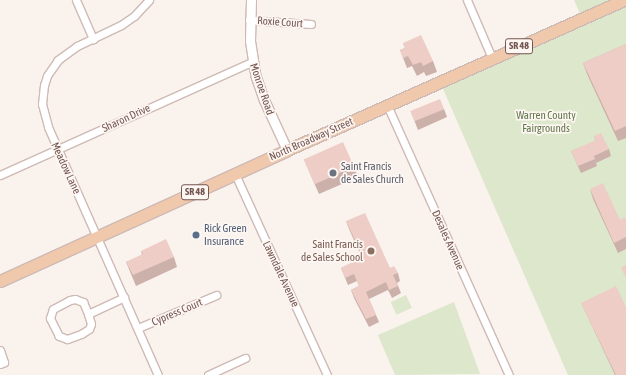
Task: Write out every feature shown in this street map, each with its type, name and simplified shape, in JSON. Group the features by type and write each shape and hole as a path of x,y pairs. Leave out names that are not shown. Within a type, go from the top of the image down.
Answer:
{"main road":[{"name":"North Broadway Street","path":"0,281 617,1"}],"street":[{"path":"76,0 93,39"},
{"name":"Meadow Lane","path":"149,0 129,20 69,51 58,60 47,76 44,85 42,104 43,113 58,150 158,375"},
{"name":"Monroe Road","path":"250,0 249,20 252,62 264,100 287,150"},
{"path":"467,0 492,58"},
{"name":"Roxie Court","path":"249,20 311,24"},
{"name":"Sharon Drive","path":"0,175 252,62"},
{"name":"Desales Avenue","path":"387,105 509,375"},
{"name":"Lawndale Avenue","path":"235,174 327,375"},
{"name":"Cypress Court","path":"138,328 216,295"},
{"path":"88,314 124,297"},
{"path":"75,299 83,302 88,314 91,324 89,329 81,334 67,339 59,336 50,318 52,309 75,299"},
{"path":"0,350 4,362 0,364"},
{"path":"208,375 245,358"}],"green space":[{"name":"Warren County Fairgrounds","path":"574,0 626,0 626,375 568,375 440,82 582,18"},
{"path":"406,295 412,308 397,315 391,302"},
{"path":"454,302 480,374 395,375 378,335"}],"building":[{"path":"421,35 433,61 423,66 421,62 413,65 408,56 403,58 400,50 405,48 403,43"},
{"path":"626,44 626,126 615,131 583,63"},
{"path":"440,99 444,109 414,121 410,111"},
{"path":"601,133 609,149 594,156 595,159 578,166 571,151 596,140 594,136"},
{"path":"343,142 354,167 315,184 304,159"},
{"path":"603,183 620,220 625,217 626,220 626,237 614,243 590,189"},
{"name":"Saint Francis de Sales School","path":"365,213 390,268 394,266 398,273 393,275 398,286 389,290 386,282 366,292 376,315 366,319 351,290 359,286 354,274 345,278 341,268 363,257 346,221"},
{"path":"166,239 174,257 133,275 126,262 143,254 141,251"},
{"path":"626,265 626,278 621,268"},
{"path":"616,286 626,307 626,375 616,375 581,303"}],"place":[{"name":"Saint Francis de Sales Church","path":"333,173"},
{"name":"Rick Green Insurance","path":"196,235"},
{"name":"Saint Francis de Sales School","path":"371,251"}]}
